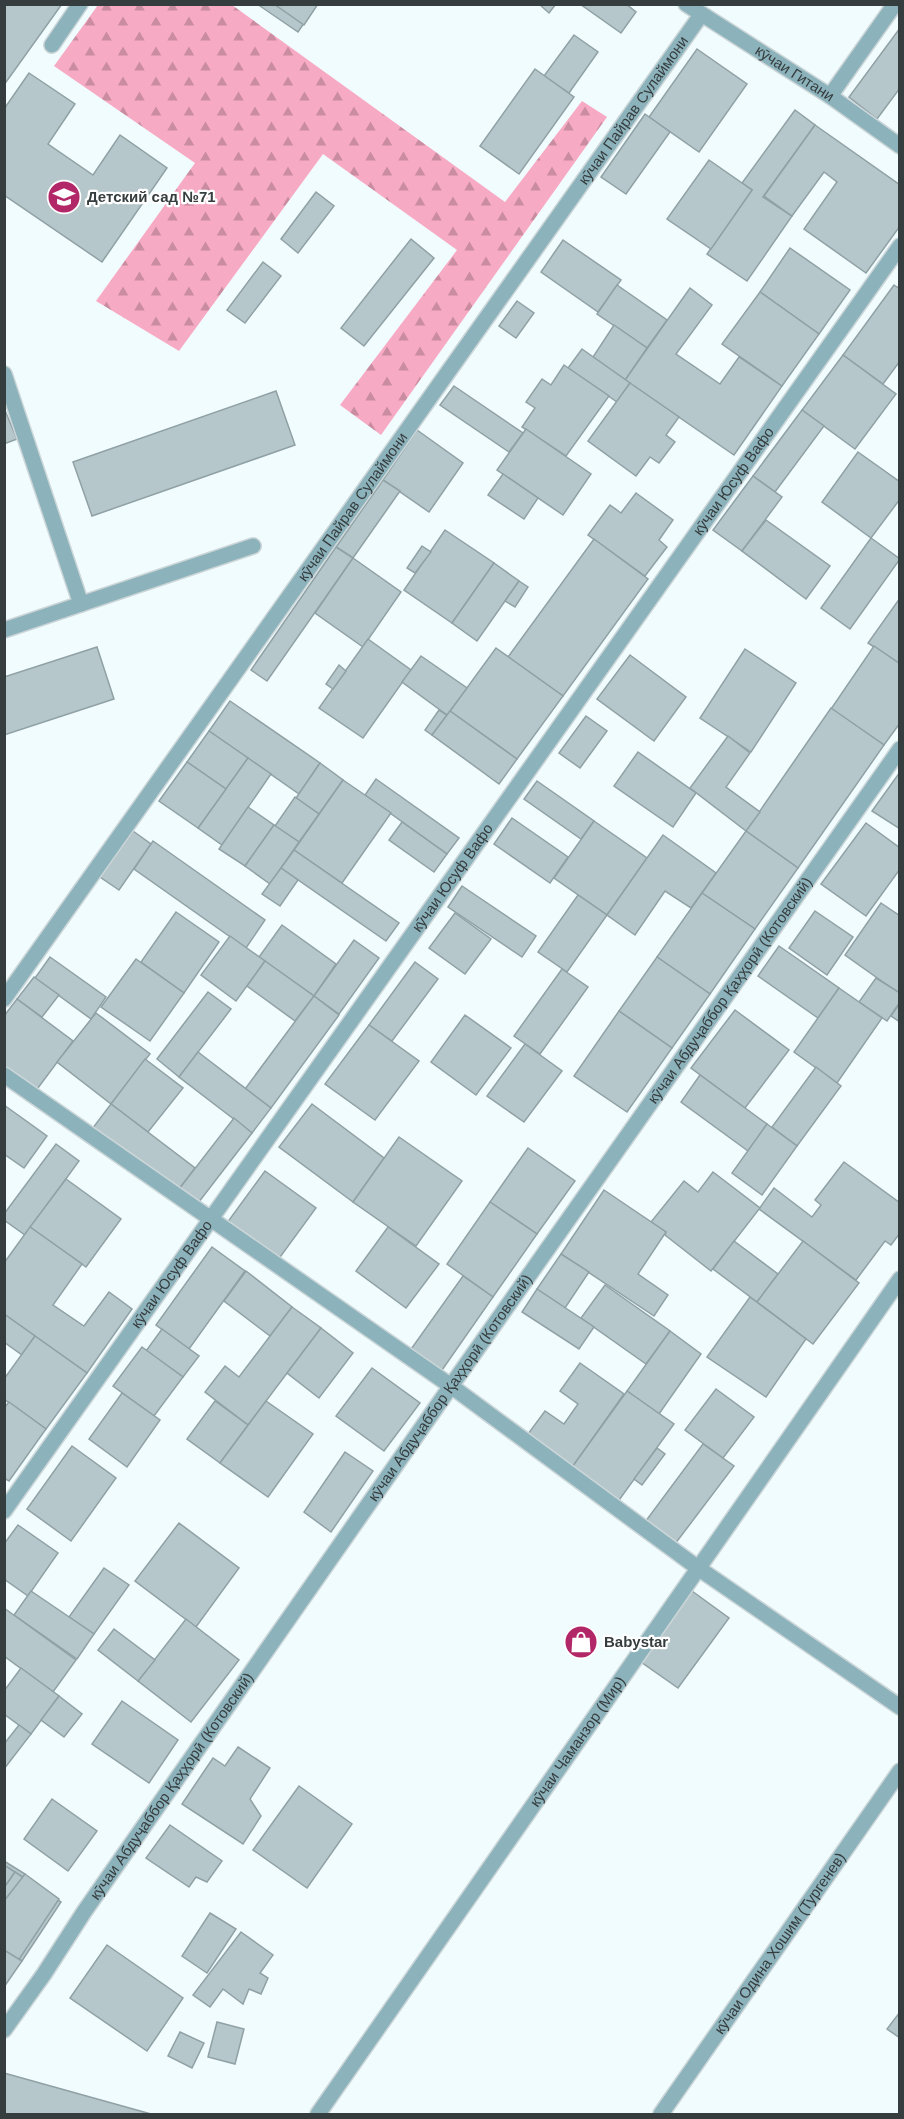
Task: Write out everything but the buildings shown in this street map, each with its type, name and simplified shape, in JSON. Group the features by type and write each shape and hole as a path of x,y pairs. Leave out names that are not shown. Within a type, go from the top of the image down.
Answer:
{"street":[{"path":"52,45 80,4"},
{"name":"кӯчаи Гитани","path":"686,4 830,96 900,146"},
{"path":"830,96 895,4"},
{"name":"кӯчаи Пайрав Сулаймони","path":"4,999 701,15"},
{"name":"кӯчаи Юсуф Вафо","path":"4,1511 900,246"},
{"path":"4,374 81,604"},
{"path":"4,630 253,546"},
{"name":"кӯчаи Абдуҷаббор Қаҳҳорӣ (Котовский)","path":"4,2030 451,1386 900,749"},
{"path":"4,1075 451,1386 698,1568 900,1707"},
{"name":"кӯчаи Чаманзор (Мир)","path":"318,2115 900,1279"},
{"name":"кӯчаи Одина Хошим (Тургенев)","path":"661,2115 900,1771"}],"green space":[{"path":"98,5 232,5 505,202 582,101 607,117 381,435 340,405 457,250 323,154 179,351 96,301 195,163 54,66"}],"place":[{"name":"Детский сад №71","path":"64,197"},
{"name":"Babystar","path":"581,1642"}]}
